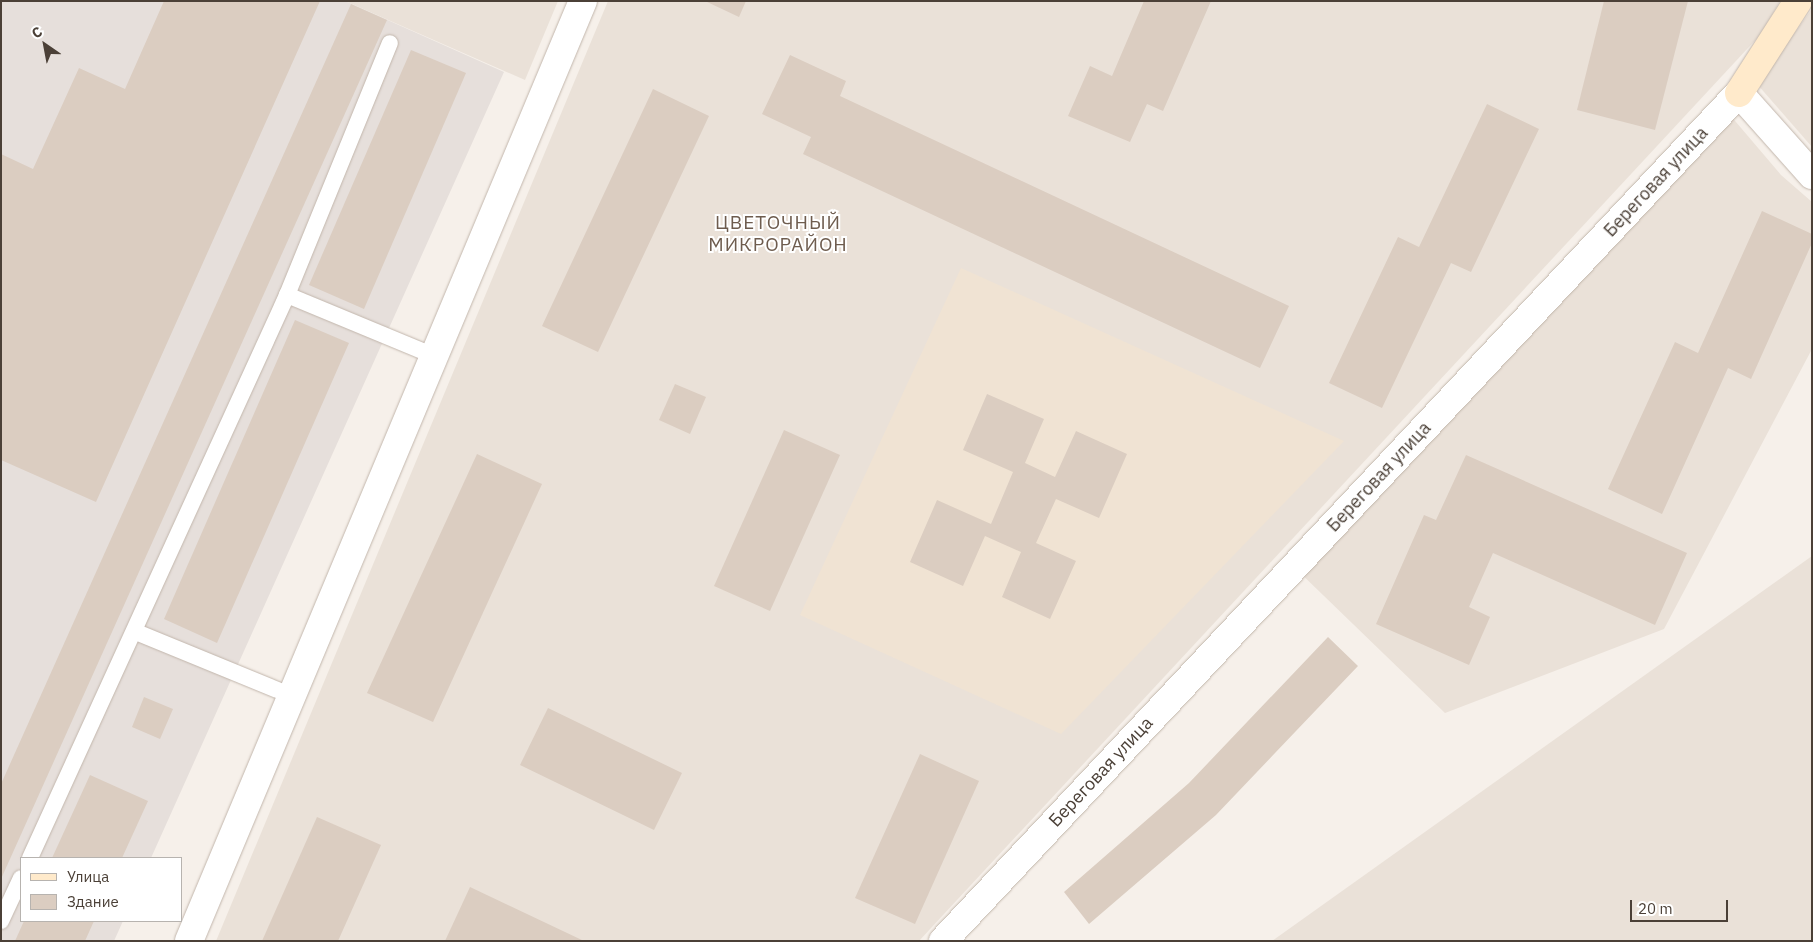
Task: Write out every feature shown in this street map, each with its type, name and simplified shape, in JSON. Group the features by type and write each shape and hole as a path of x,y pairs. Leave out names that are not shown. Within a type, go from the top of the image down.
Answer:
{"street":[{"path":"189,941 583,1"},
{"name":"Береговая улица","path":"944,941 1739,93 1798,1"},
{"path":"1739,93 1812,175"}],"lane":[{"path":"30,857 136,632 287,295 390,43"},
{"path":"287,295 434,356"},
{"path":"136,632 292,696"},
{"path":"1,921 20,880"}],"shaded area":[{"path":"1,1 345,1 504,72 151,857 20,857 20,922 123,922 114,941 1,941"},
{"path":"345,1 558,1 525,80"},
{"path":"608,1 1780,1 1761,34 919,941 216,941"},
{"path":"1812,9 1812,147 1757,84"},
{"path":"1730,115 1781,175 1812,202 1812,349 1664,629 1445,713 1293,566"},
{"path":"961,268 1344,441 1061,734 800,615"},
{"path":"1812,556 1812,941 1272,941"}],"building":[{"path":"164,1 320,1 96,502 1,460 1,154 33,169 79,68 125,89"},
{"path":"705,1 746,1 739,17"},
{"path":"1144,1 1211,1 1163,111 1147,104 1130,142 1068,116 1090,66 1112,76"},
{"path":"1604,1 1688,1 1655,130 1577,110"},
{"path":"351,4 387,20 1,879 1,784"},
{"path":"411,50 466,73 364,309 309,285"},
{"path":"790,55 846,81 840,96 1289,306 1260,368 803,154 811,137 762,114"},
{"path":"653,89 709,116 598,352 542,326"},
{"path":"1487,104 1539,129 1471,272 1451,263 1382,408 1329,383 1398,237 1419,247"},
{"path":"1762,211 1812,234 1812,243 1751,379 1728,368 1662,514 1608,489 1675,342 1698,353"},
{"path":"295,320 349,343 217,643 164,619"},
{"path":"675,384 706,397 690,434 659,420"},
{"path":"987,394 1044,419 1025,463 1055,477 1076,431 1127,454 1099,518 1056,499 1036,543 1076,561 1050,619 1002,597 1021,552 985,536 963,586 910,562 937,500 991,524 1013,472 963,450"},
{"path":"784,430 840,455 770,611 714,586"},
{"path":"477,454 542,484 433,722 367,693"},
{"path":"1466,455 1687,553 1655,625 1493,553 1469,607 1490,617 1469,665 1376,624 1424,515 1436,520"},
{"path":"1328,637 1358,666 1216,815 1089,924 1064,892 1189,783"},
{"path":"144,697 173,709 160,739 132,727"},
{"path":"548,708 682,773 654,830 520,765"},
{"path":"920,754 979,781 915,924 855,898"},
{"path":"90,775 148,801 122,857 52,857"},
{"path":"317,817 381,845 338,941 262,941"},
{"path":"470,887 584,941 445,941"},
{"path":"24,922 94,922 85,941 15,941"}],"district":[{"name":"ЦВЕТОЧНЫЙ МИКРОРАЙОН","path":"778,234"}]}
